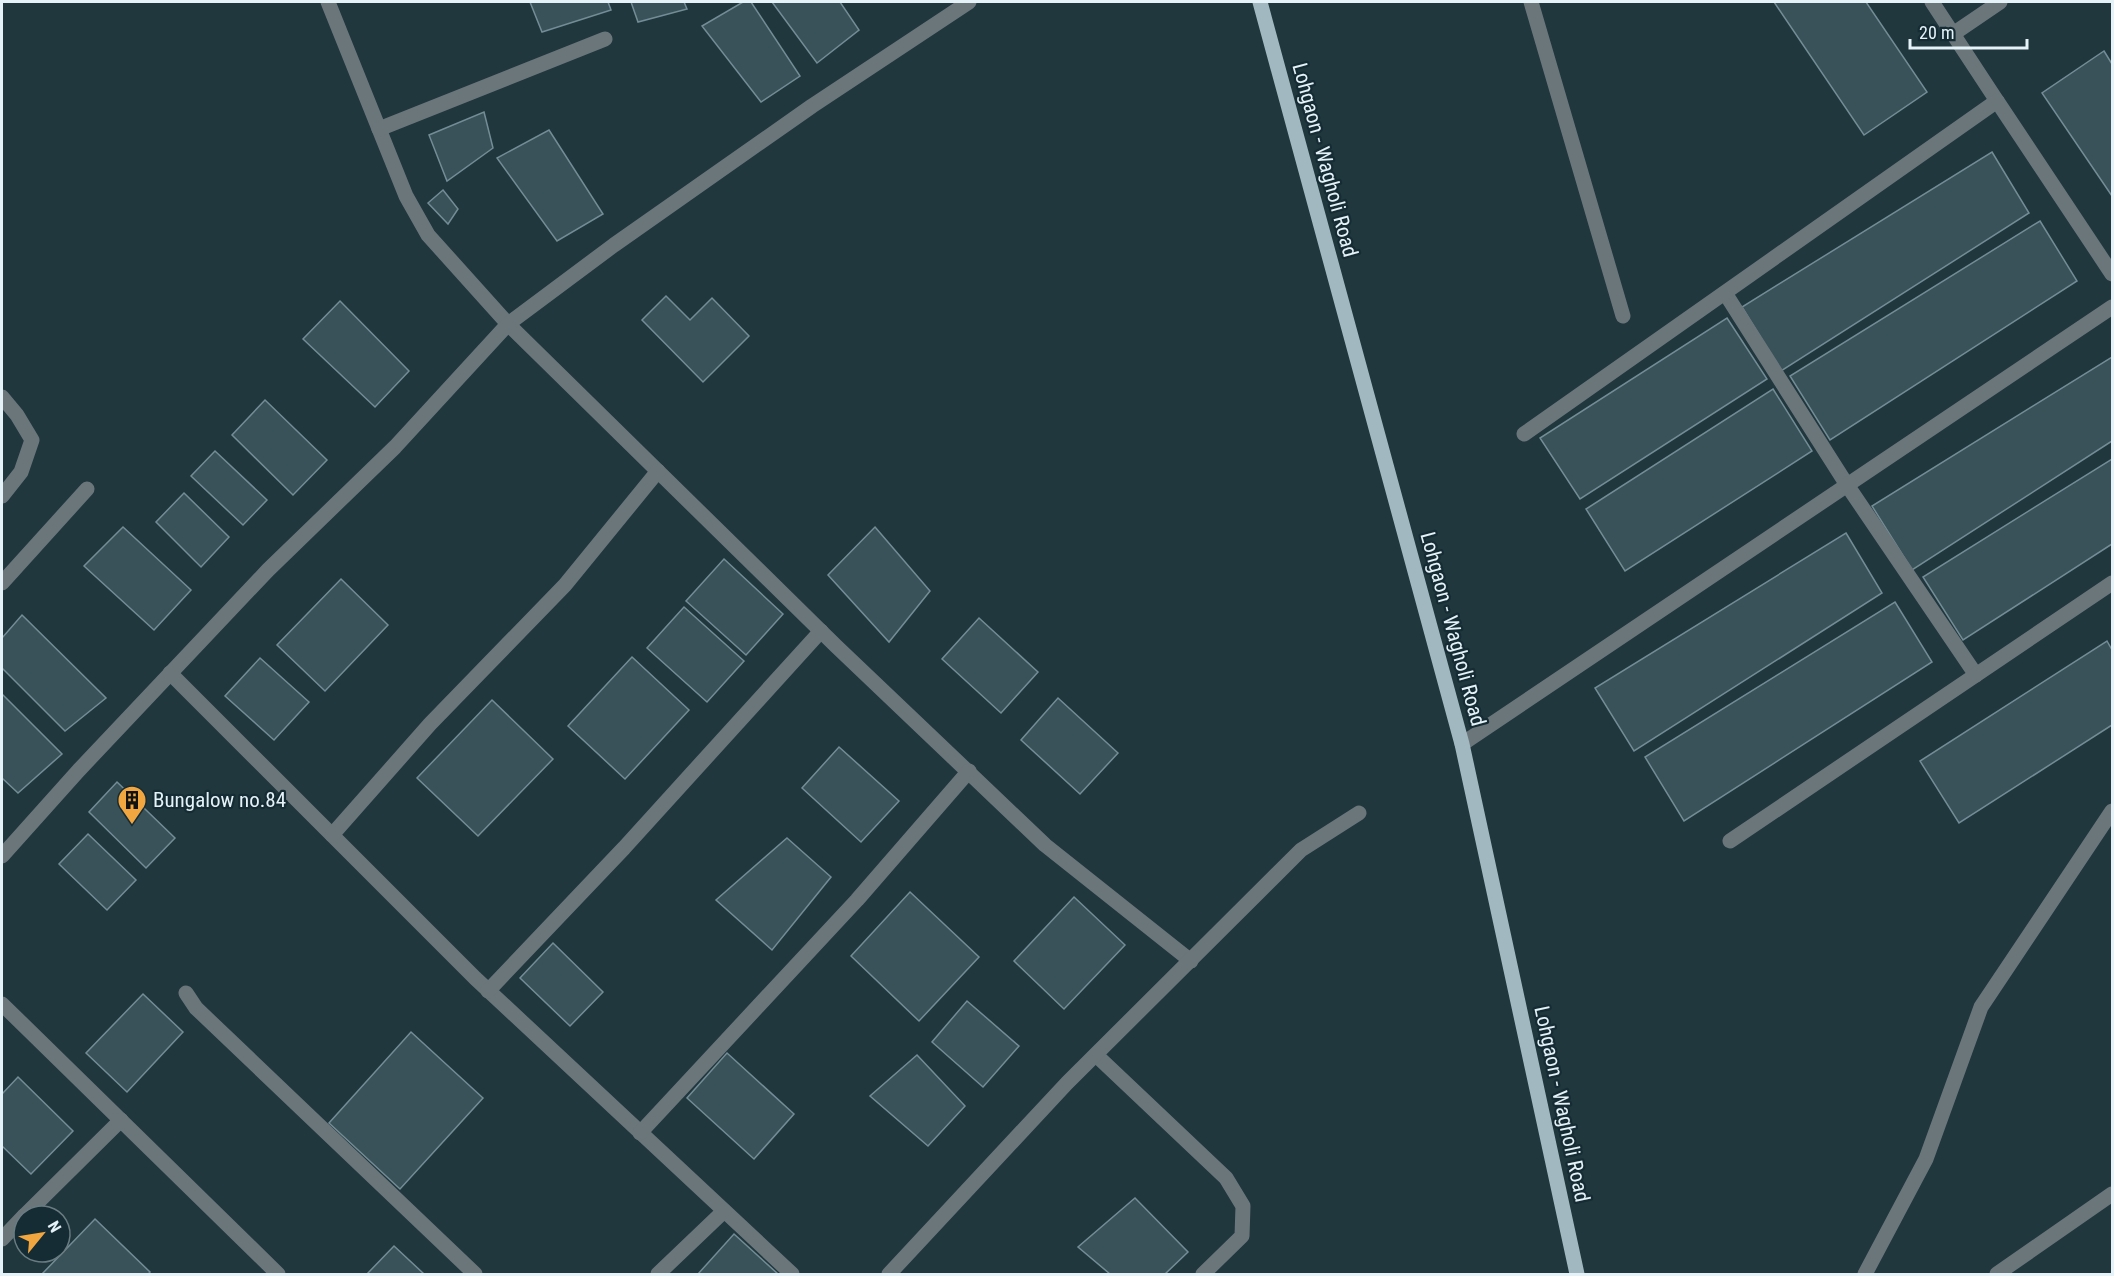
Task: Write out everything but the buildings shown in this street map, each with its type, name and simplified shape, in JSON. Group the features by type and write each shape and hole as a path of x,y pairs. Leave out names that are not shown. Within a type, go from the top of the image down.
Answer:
{"main road":[{"name":"Lohgaon - Wagholi Road","path":"1260,2 1462,744 1577,1275"}],"street":[{"path":"328,2 406,196 428,235 508,324 821,631 1045,845 1191,960"},
{"path":"2,856 268,570 394,447 508,324 614,245 775,132 969,2"},
{"path":"1531,2 1623,316"},
{"path":"1932,2 2112,274"},
{"path":"1953,34 2000,2"},
{"path":"379,129 605,39"},
{"path":"1524,434 1997,101"},
{"path":"1725,293 1847,486 1976,675"},
{"path":"1462,744 2112,307"},
{"path":"2,397 17,415 32,441 21,472 2,496"},
{"path":"332,835 430,724 565,585 658,471"},
{"path":"2,583 87,489"},
{"path":"1730,841 2112,583"},
{"path":"488,991 624,848 821,631"},
{"path":"171,673 488,991 792,1275"},
{"path":"640,1133 857,900 969,771"},
{"path":"1865,1275 1926,1160 1981,1006 2112,811"},
{"path":"889,1275 1067,1083 1301,850 1359,813"},
{"path":"186,993 196,1008 475,1275"},
{"path":"2,1004 276,1274"},
{"path":"1096,1055 1226,1178 1243,1206 1242,1236 1203,1275"},
{"path":"36,1204 121,1120"},
{"path":"1997,1275 2112,1194"},
{"path":"658,1275 724,1211"}],"place":[{"name":"Bungalow no.84","path":"132,826"}]}
